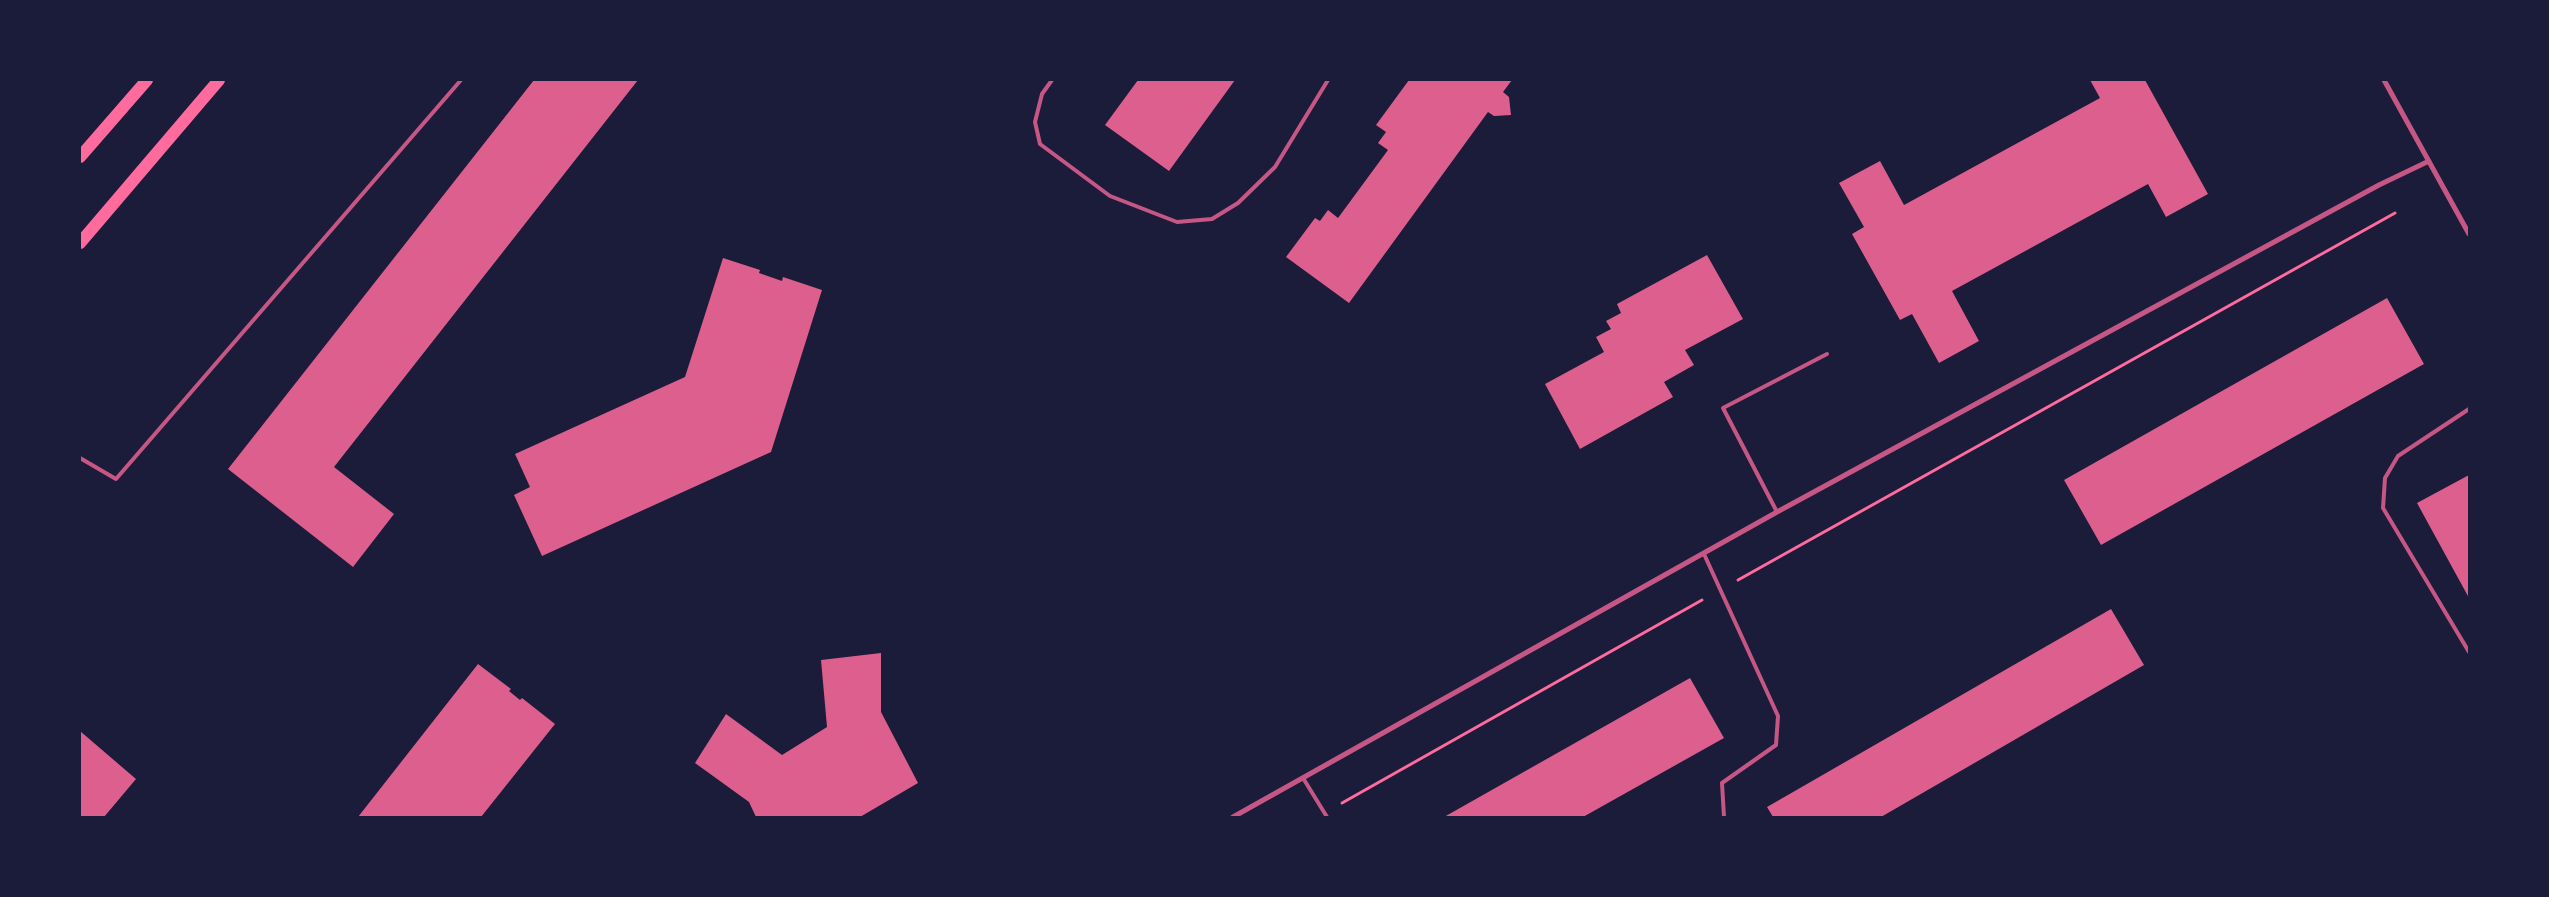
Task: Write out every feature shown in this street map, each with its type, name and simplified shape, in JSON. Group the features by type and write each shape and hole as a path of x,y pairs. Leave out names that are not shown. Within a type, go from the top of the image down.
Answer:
{"main road":[{"path":"80,157 147,80"},
{"path":"80,243 219,80"}],"street":[{"path":"2384,80 2469,234"},
{"path":"1233,817 1778,512 2379,185 2428,161"}],"lane":[{"path":"80,458 116,479 461,80"},
{"path":"1052,80 1042,94 1035,122 1040,144 1110,196 1177,222 1212,219 1238,203 1275,167 1328,80"},
{"path":"1778,512 1723,408 1827,354"},
{"path":"2469,410 2398,456 2385,478 2383,508 2469,652"},
{"path":"1704,554 1778,716 1776,745 1722,783 1724,817"},
{"path":"1303,778 1327,817"}],"path":[{"path":"1324,812 2394,213"}],"building":[{"path":"534,80 638,80 334,467 394,514 353,567 228,469"},
{"path":"1138,80 1235,80 1169,171 1105,125"},
{"path":"1409,80 1512,80 1503,92 1509,97 1511,115 1494,116 1488,112 1349,303 1286,257 1315,218 1320,221 1328,210 1338,218 1388,150 1378,143 1386,132 1376,125"},
{"path":"2090,80 2145,80 2208,194 2166,217 2148,184 1952,291 1979,341 1939,363 1912,314 1900,320 1852,234 1864,227 1839,183 1880,161 1904,205 2100,98"},
{"path":"1707,255 1743,319 1685,350 1694,365 1664,382 1673,397 1580,449 1545,384 1604,352 1596,337 1611,329 1606,321 1621,313 1617,304"},
{"path":"723,258 760,270 759,273 782,281 783,277 822,290 771,452 542,556 514,495 530,487 515,454 685,377"},
{"path":"2387,298 2424,364 2101,545 2064,480"},
{"path":"2469,475 2469,598 2417,503"},
{"path":"2111,609 2144,665 1881,817 1773,817 1767,807"},
{"path":"881,653 881,712 918,783 860,817 756,817 749,802 695,763 726,714 782,755 827,727 821,660"},
{"path":"478,664 511,689 509,691 520,700 522,698 555,724 481,817 358,817"},
{"path":"1690,678 1724,738 1583,817 1444,817"},
{"path":"80,731 136,779 104,817 80,817"}]}
